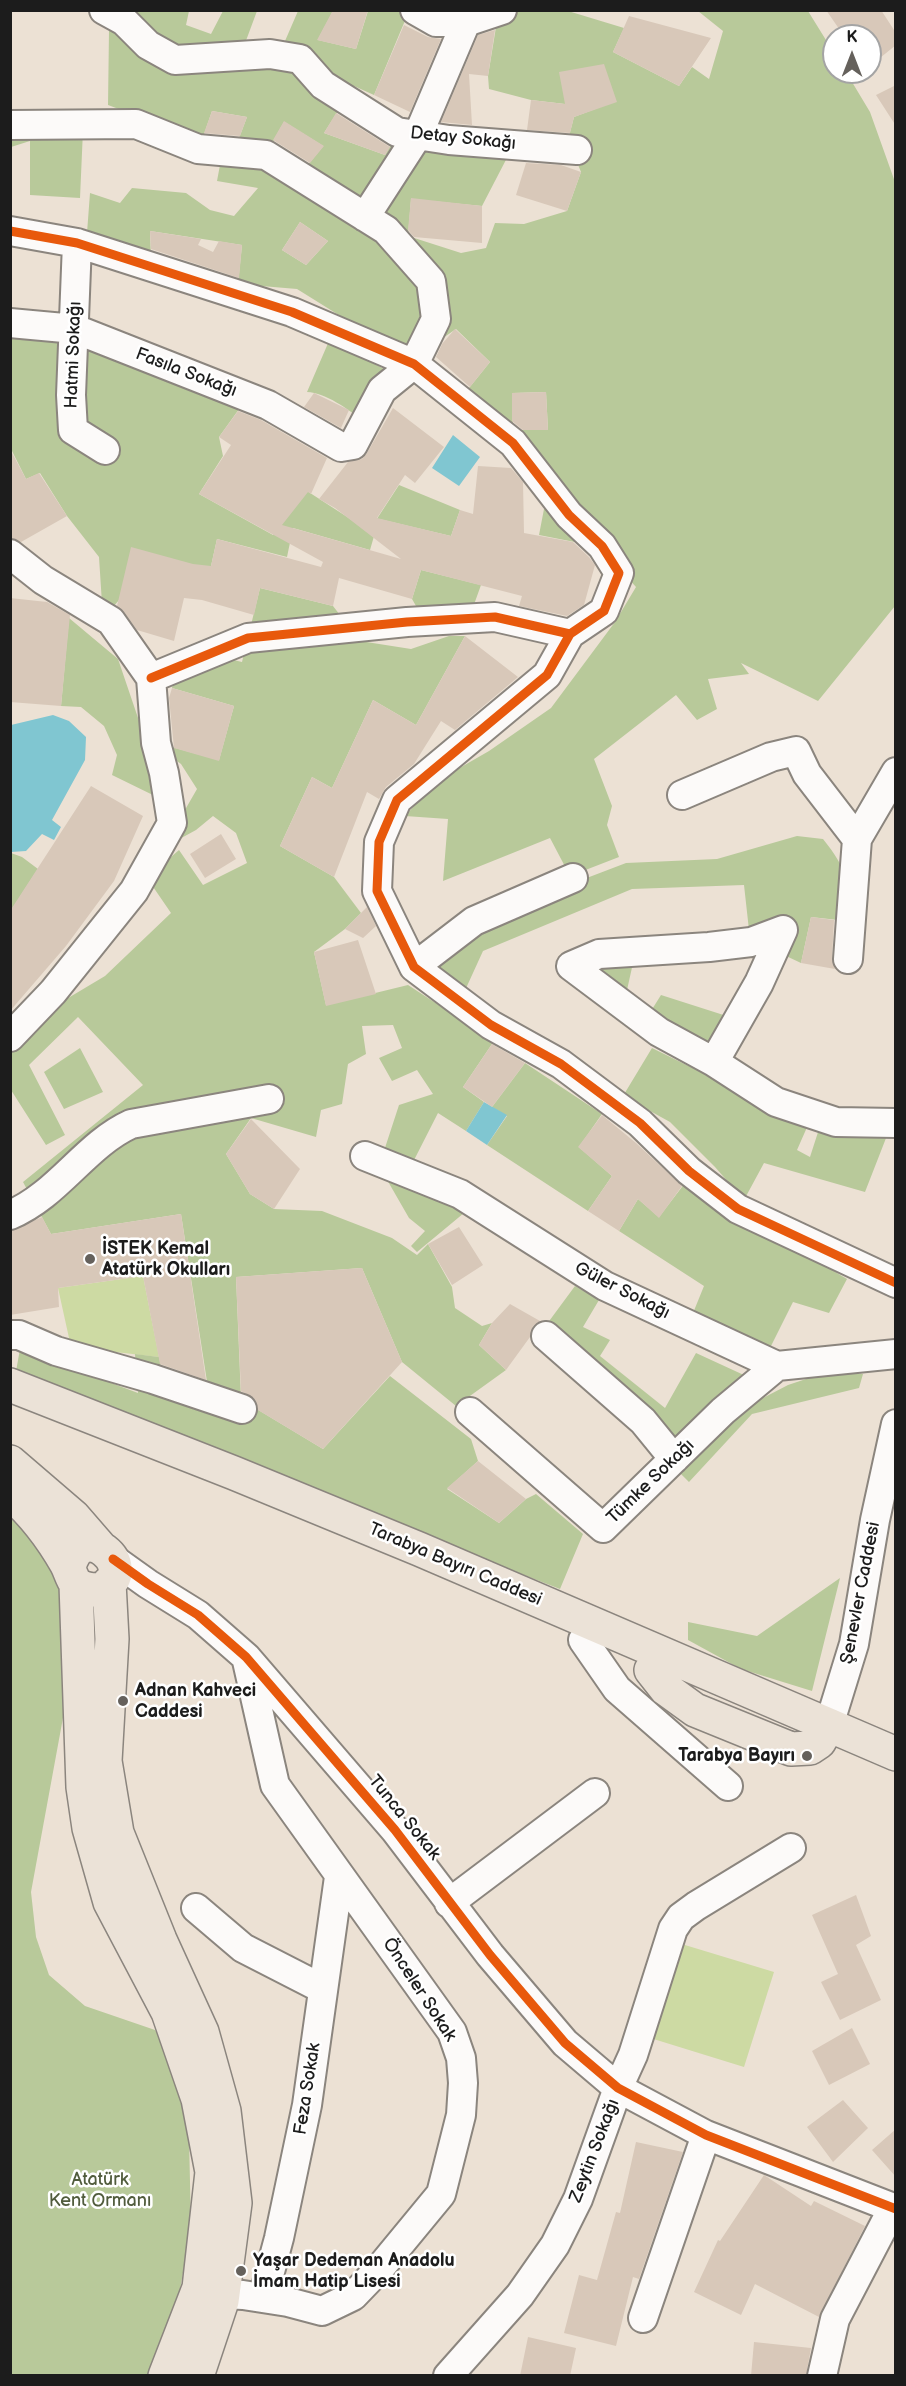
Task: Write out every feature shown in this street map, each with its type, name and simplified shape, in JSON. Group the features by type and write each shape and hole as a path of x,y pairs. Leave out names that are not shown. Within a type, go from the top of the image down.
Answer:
{"main road":[{"name":"Tarabya Bayırı Caddesi","path":"10,1385 419,1549 824,1734 896,1774"},
{"name":"Tarabya Bayırı Caddesi","path":"10,1407 378,1553 651,1670 677,1699 695,1710 790,1749 804,1750 824,1734"},
{"path":"10,1462 74,1517 108,1567 112,1639 105,1761 117,1833 160,1940 202,2032 224,2111 235,2203 223,2294 197,2376"},
{"path":"10,1493 34,1514 73,1576"},
{"path":"108,1567 92,1545 79,1549 71,1559 83,1787 88,1828 110,1902 168,2012 198,2099 212,2172 199,2288 165,2376"},
{"name":"Tarabya Bayırı Caddesi","path":"824,1734 896,1754"}],"street":[{"name":"Detay Sokağı","path":"104,10 124,21 148,45 175,60 270,54 300,59 323,85 397,132 449,140 577,150"},
{"path":"416,10 436,22 466,22 502,10"},
{"path":"365,217 418,135 466,22"},
{"path":"10,125 136,124 198,149 266,155 386,230 431,281 436,319 414,364"},
{"path":"10,231 77,243 292,312 414,364 513,443 569,515 602,546 619,573 604,611 570,634 547,675 397,800 379,842 376,891 414,968 491,1025 570,1070 640,1123 689,1171 738,1209 896,1283"},
{"name":"Hatmi Sokağı","path":"77,243 71,395 73,430 105,450"},
{"name":"Fasıla Sokağı","path":"10,323 75,329 268,405 340,447 354,445 382,390 414,364"},
{"path":"10,1037 53,992 134,891 172,823 164,773 156,743 152,678 111,621 13,561"},
{"path":"152,678 248,638 407,622 495,617 570,634"},
{"path":"682,795 771,757 796,751 807,774 857,839"},
{"path":"848,959 857,839 896,772"},
{"path":"414,968 474,921 573,878"},
{"path":"714,1062 759,982 783,930 751,942 599,954 571,966 659,1032 714,1062 776,1102 836,1122 896,1123"},
{"path":"10,1215 22,1210 54,1186 111,1133 131,1124 269,1099"},
{"name":"Güler Sokağı","path":"365,1156 460,1194 605,1286 777,1365 896,1354"},
{"path":"10,1335 19,1335 56,1352 153,1379 242,1409"},
{"path":"546,1336 643,1420 674,1459"},
{"name":"Tümke Sokağı","path":"470,1412 603,1528 723,1411 777,1365"},
{"name":"Şenevler Caddesi","path":"824,1734 854,1644 875,1520 896,1424"},
{"name":"Tunca Sokak","path":"108,1567 148,1584 198,1615 246,1657 395,1830 449,1903 565,2043 618,2088 706,2135 894,2209"},
{"path":"583,1641 617,1689 728,1786"},
{"name":"Önceler Sokak","path":"223,2294 264,2298 322,2311 353,2296 380,2268 441,2194 461,2115 463,2083 461,2058 452,2032 275,1785 246,1657"},
{"path":"449,1903 595,1793"},
{"name":"Zeytin Sokağı","path":"448,2376 520,2295 555,2245 578,2199 618,2088 633,2055 673,1929 681,1917 696,1906 791,1848"},
{"name":"Feza Sokak","path":"264,2298 307,2105 339,1876"},
{"path":"196,1908 243,1948 323,1989"},
{"path":"643,2318 706,2135"},
{"path":"822,2376 835,2319 894,2209"}],"green space":[{"path":"123,11 189,11 186,25 211,34 223,11 257,11 244,46 285,41 298,11 333,11 318,40 356,49 368,11 409,11 374,95 354,86 324,133 385,155 394,139 509,154 482,206 411,199 408,236 461,253 486,248 495,223 524,224 567,211 581,172 568,140 574,117 616,101 565,104 531,100 489,89 488,76 496,27 513,11 568,11 624,28 613,52 679,86 692,67 709,79 723,31 698,11 808,11 822,34 822,84 853,84 870,112 895,182 895,606 818,701 741,663 749,674 708,679 717,709 697,720 676,695 594,759 612,806 607,825 619,857 570,876 550,838 443,881 448,819 405,816 437,781 489,751 551,708 615,622 636,587 600,547 539,535 549,483 482,412 469,388 490,362 456,329 411,360 297,289 238,284 242,245 150,231 151,258 87,233 90,193 120,203 132,188 186,193 210,210 234,216 258,188 217,181 220,165 302,172 323,146 284,122 266,155 236,146 247,117 212,111 202,140 108,105 109,31 162,38","holes":["300,222 328,241 306,265 282,250","546,392 548,430 513,430 512,393"]},
{"path":"83,130 80,198 30,195 30,141 11,147 10,131"},
{"path":"10,334 87,345 242,405 219,437 223,456 199,494 273,535 307,491 369,531 399,485 460,510 451,536 379,519 370,550 293,528 287,557 217,539 211,566 119,600 103,619 99,557 67,516 40,473 26,479 11,449"},
{"path":"329,341 394,374 363,421 329,398 307,392"},
{"path":"421,570 481,585 467,624 427,625 412,599"},
{"path":"260,588 333,606 360,641 411,649 449,636 465,636 416,725 373,700 332,788 312,777 280,846 334,877 361,913 345,929 314,952 326,1005 408,985 494,1041 463,1087 484,1102 466,1131 438,1113 411,1166 383,1154 399,1105 433,1094 417,1070 392,1081 379,1058 402,1048 393,1025 362,1026 366,1054 348,1064 342,1104 321,1110 316,1137 251,1118 226,1154 250,1194 274,1209 322,1211 392,1238 417,1255 428,1244 452,1287 455,1308 482,1326 492,1323 479,1345 506,1370 456,1406 402,1362 362,1268 236,1277 241,1399 208,1388 181,1214 51,1234 23,1182 143,1085 78,1017 29,1065 65,1135 46,1145 11,1090 11,1046 33,1019 105,976 171,913 147,878 179,850 203,885 247,863 236,833 213,816 196,830 163,848 197,789 181,764 159,748 157,743 219,760 234,706 172,688 183,648 242,662"},
{"path":"69,618 118,659 154,765 159,798 112,775 117,755 104,726 81,707 61,706"},
{"path":"797,836 823,839 846,877 848,896 847,921 811,917 801,963 750,939 744,885 632,889 483,951 462,997 418,963 571,884 626,863 717,859"},
{"path":"11,853 22,857 38,869 11,911"},
{"path":"633,963 625,999 590,970"},
{"path":"661,995 736,1019 719,1049 651,1011"},
{"path":"80,1048 103,1092 64,1109 44,1072"},
{"path":"652,1048 808,1125 797,1150 810,1157 820,1126 888,1133 865,1192 764,1163 744,1200 670,1122 623,1096"},
{"path":"525,1063 602,1114 579,1147 612,1176 588,1211 487,1145 507,1116 492,1107"},
{"path":"386,1178 449,1196 464,1213 417,1252 411,1246 425,1231 409,1218"},
{"path":"685,1183 847,1279 829,1313 793,1302 768,1352 691,1318 704,1286 619,1231 638,1199 659,1217"},
{"path":"143,1276 159,1357 71,1347 58,1288"},
{"path":"575,1286 599,1300 583,1327 610,1340 600,1356 665,1408 696,1353 746,1376 674,1451 544,1328"},
{"path":"20,1349 138,1393 135,1354 159,1357 165,1388 250,1405 323,1449 390,1376 471,1439 478,1461 447,1489 499,1523 526,1499 536,1494 583,1534 560,1589 15,1377"},
{"path":"830,1371 863,1374 859,1388 752,1414 689,1482 678,1471 738,1411 788,1385"},
{"name":"Atatürk Kent Ormanı","path":"10,1502 51,1556 69,1613 69,1685 31,1892 36,1937 49,1975 85,2006 155,2030 170,2053 189,2137 191,2227 178,2301 149,2375 11,2375"},
{"path":"840,1578 812,1691 741,1669 688,1640 688,1622 757,1636"},
{"path":"675,1942 774,1972 744,2067 647,2037"}],"water":[{"path":"453,435 480,457 459,486 432,468"},
{"path":"53,715 69,721 86,737 85,760 52,820 61,827 54,840 42,834 26,851 11,852 11,725"},
{"path":"484,1102 507,1115 487,1145 466,1131"}],"building":[{"path":"333,10 368,10 356,49 317,40"},
{"path":"826,10 881,10 896,33 896,45 882,56 882,24 836,24"},
{"path":"629,16 711,38 679,86 613,52"},
{"path":"404,25 428,37 441,39 410,112 374,95"},
{"path":"495,30 488,76 469,74 472,125 441,122 478,35"},
{"path":"604,64 617,102 574,117 570,133 527,130 531,100 565,104 559,72"},
{"path":"896,85 896,126 876,95"},
{"path":"212,111 247,117 240,136 204,133"},
{"path":"336,113 390,147 385,155 324,133"},
{"path":"284,121 324,146 310,163 273,140"},
{"path":"526,163 561,165 581,172 567,211 516,195"},
{"path":"411,198 482,206 482,243 414,237 408,230"},
{"path":"300,222 328,241 306,265 282,250"},
{"path":"150,231 201,239 198,245 213,252 219,241 242,245 239,278 151,249"},
{"path":"455,329 490,362 470,387 436,357 442,344"},
{"path":"546,392 548,430 523,430 512,421 512,393"},
{"path":"314,393 349,410 341,428 304,407"},
{"path":"393,408 444,447 415,483 405,475 377,518 451,536 460,510 473,514 478,466 511,468 523,482 524,533 573,542 595,565 584,605 567,616 519,606 522,596 421,570 412,599 339,578 333,606 260,588 254,615 202,600 184,598 174,641 137,630 117,606 131,547 193,564 211,566 217,539 321,567 323,562 199,494 231,445 219,437 238,411 261,420 327,458 311,494 308,492 282,525 401,559 335,508 319,499 348,462 362,459 367,453"},
{"path":"10,449 26,479 39,473 67,516 21,542 10,538"},
{"path":"10,598 47,602 70,615 61,706 10,702"},
{"path":"465,636 518,677 455,730 441,721 414,764 386,787 379,799 367,792 334,877 280,846 312,777 332,788 373,700 416,725"},
{"path":"172,688 234,706 219,761 174,748 169,698"},
{"path":"91,786 143,816 114,881 66,946 10,1011 10,911"},
{"path":"221,834 236,859 205,878 190,854"},
{"path":"367,907 376,926 363,938 345,929"},
{"path":"811,917 834,920 832,958 835,969 801,963"},
{"path":"358,940 376,994 326,1006 314,952"},
{"path":"492,1044 525,1063 492,1107 463,1087"},
{"path":"602,1115 682,1186 659,1218 638,1199 619,1231 588,1211 612,1176 578,1147"},
{"path":"251,1119 300,1169 274,1209 250,1194 226,1154"},
{"path":"181,1214 206,1380 160,1364 143,1276 58,1288 59,1307 10,1315 10,1231 42,1217 51,1234"},
{"path":"459,1227 483,1265 452,1285 428,1244"},
{"path":"362,1268 402,1362 323,1449 258,1410 254,1398 241,1391 236,1277"},
{"path":"510,1304 540,1321 533,1326 530,1337 506,1370 479,1345 492,1323"},
{"path":"478,1461 526,1499 499,1523 447,1488"},
{"path":"856,1895 871,1936 856,1945 881,2000 840,2020 821,1982 838,1974 812,1915"},
{"path":"852,2028 870,2064 829,2085 812,2051"},
{"path":"843,2100 868,2128 833,2162 807,2127"},
{"path":"896,2129 896,2177 872,2150"},
{"path":"636,2142 683,2152 639,2279 633,2277 616,2346 564,2333 579,2275 597,2280 616,2212 620,2213"},
{"path":"764,2175 811,2206 814,2201 865,2226 819,2317 755,2284 741,2315 694,2292 718,2240 720,2241"},
{"path":"528,2337 576,2348 570,2376 520,2376"},
{"path":"754,2342 811,2348 806,2376 751,2376"}],"cycle path":[{"path":"10,231 77,243 292,312 414,364 513,443 569,515 602,546 619,573 604,611 570,634 495,617 407,622 248,638 151,678"},
{"path":"570,634 547,675 397,800 379,842 377,891 414,967 491,1025 561,1064 640,1123 689,1171 738,1209 896,1283"},
{"path":"113,1559 198,1615 246,1657 395,1830 490,1955 565,2043 618,2088 706,2135 896,2209"}],"place":[{"name":"İSTEK Kemal Atatürk Okulları","path":"90,1259"},
{"name":"Adnan Kahveci Caddesi","path":"123,1701"},
{"name":"Tarabya Bayırı","path":"807,1756"},
{"name":"Yaşar Dedeman Anadolu İmam Hatip Lisesi","path":"241,2271"}]}
